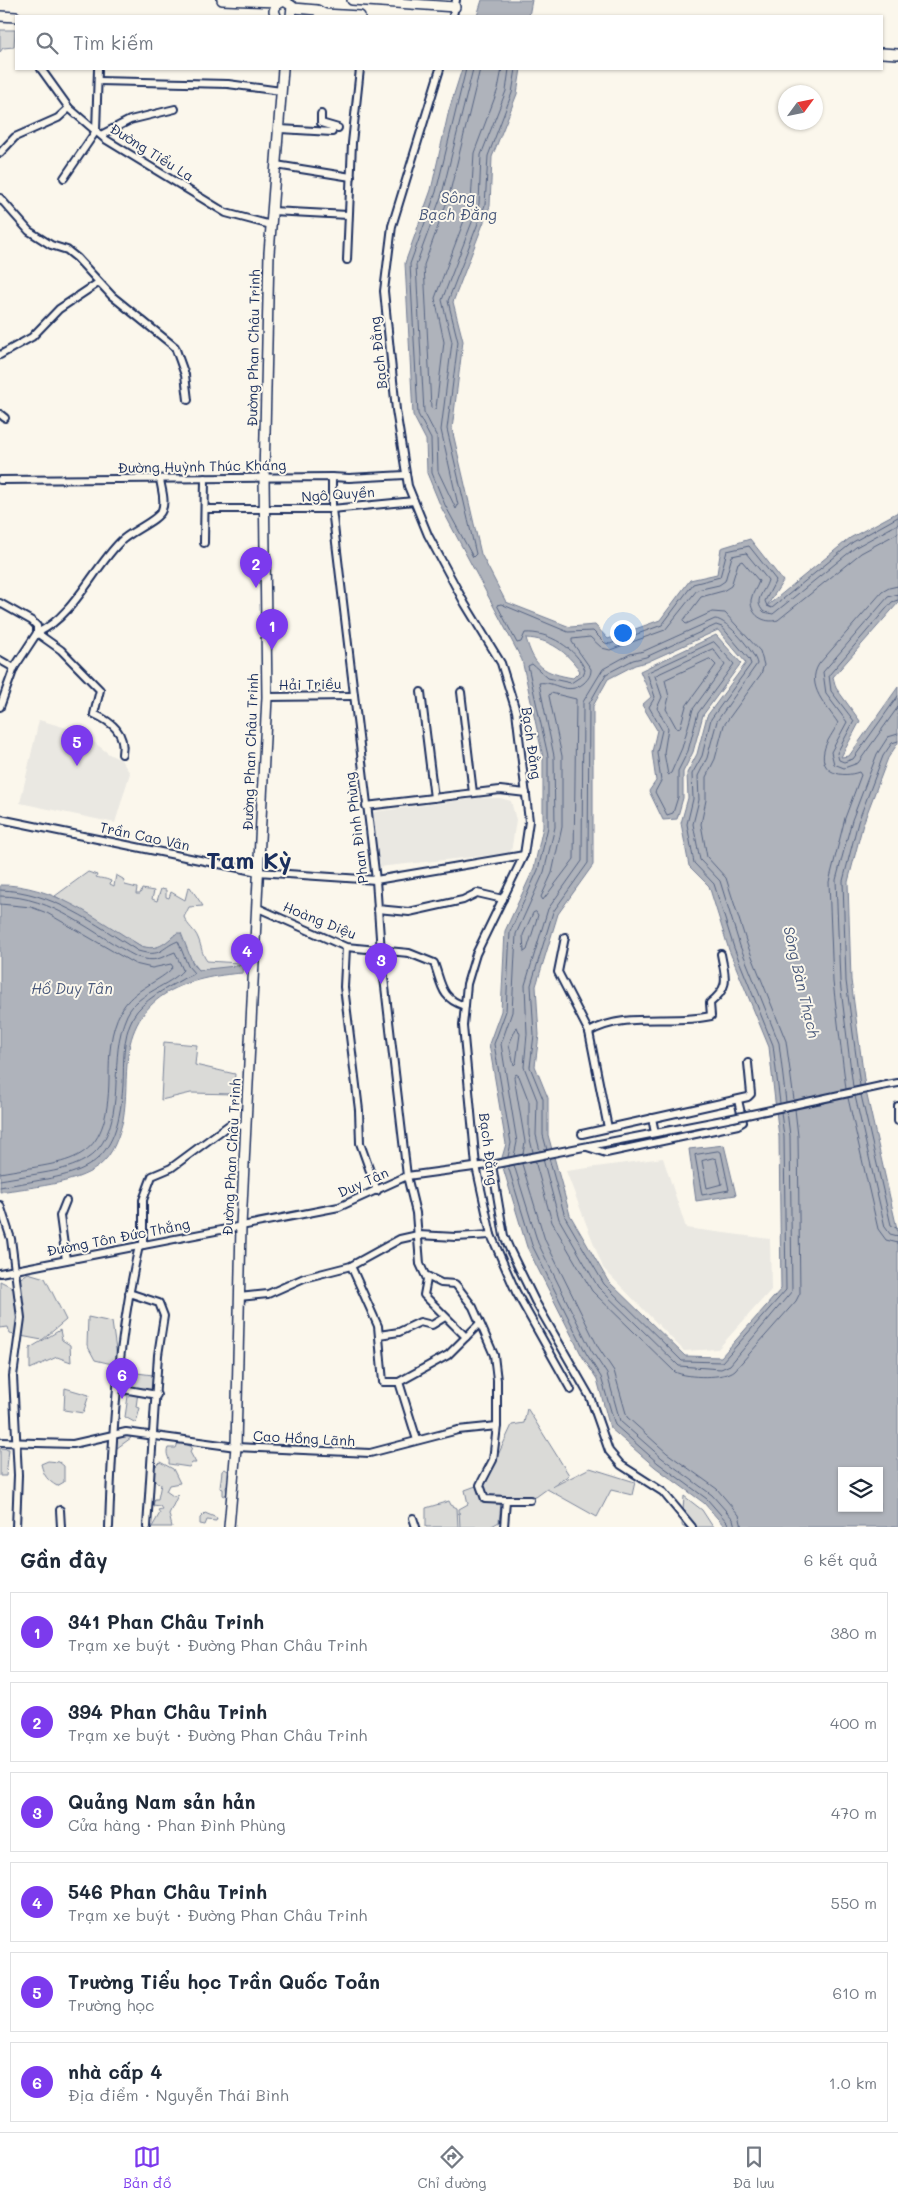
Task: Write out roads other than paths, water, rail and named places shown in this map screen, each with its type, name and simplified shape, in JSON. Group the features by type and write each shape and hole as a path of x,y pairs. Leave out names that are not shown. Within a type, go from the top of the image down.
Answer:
{"main road":[{"path":"222,0 317,10 321,15"},
{"path":"276,15 274,8 289,8 301,0"},
{"path":"352,0 456,3"},
{"path":"0,16 15,17"},
{"path":"883,53 898,54"},
{"name":"Đường Phan Châu Trinh","path":"229,1527 236,1447 241,1226 267,697 264,478 271,226 280,129 283,70"}],"street":[{"name":"Đường Tiểu La","path":"42,70 69,108 98,133 202,200 232,215 271,226"},
{"path":"98,70 98,133"},
{"path":"347,260 352,143 360,70"},
{"name":"Bạch Đằng","path":"440,70 392,226 384,291 405,475 428,535 465,604 501,663 516,711 529,821 524,854 476,954 466,984 463,1026 476,1166 491,1235 516,1292 571,1390"},
{"path":"98,81 228,84 281,91"},
{"path":"0,152 15,137 58,118 69,108"},
{"path":"64,178 98,133 130,120 175,109"},
{"path":"280,129 332,132 335,128 333,125 321,123 321,114"},
{"path":"276,165 351,177"},
{"path":"0,198 29,231 51,245 72,254 98,283 176,347 185,375 188,400"},
{"path":"272,210 348,215"},
{"path":"0,355 32,337 59,309 98,283"},
{"name":"Đường Huỳnh Thúc Kháng","path":"0,480 348,478 405,475"},
{"name":"Phan Đình Phùng","path":"332,477 332,509 376,880 377,909 408,1176 414,1198 420,1264 427,1276 424,1295 445,1317"},
{"path":"204,543 205,478"},
{"path":"37,632 47,628 61,616 120,542 135,530 156,518 162,511 164,502 160,479"},
{"name":"Ngô Quyền","path":"205,509 332,509 414,501"},
{"path":"0,603 32,621 37,626 37,632 14,668 0,707"},
{"path":"37,632 62,650 100,690 94,714 108,720 121,735 124,740 122,754"},
{"path":"0,660 14,668"},
{"path":"421,692 434,798"},
{"path":"460,692 473,793"},
{"name":"Hải Triều","path":"267,697 353,696"},
{"path":"366,806 500,790 526,793"},
{"name":"Trần Cao Vân","path":"0,819 258,872 376,880 524,854"},
{"path":"377,909 409,912 463,900 477,894 503,899"},
{"name":"Hoàng Diệu","path":"258,908 346,947 408,954 434,964 444,992 451,1002 465,1006"},
{"path":"565,937 558,972 589,1032 608,1128"},
{"path":"346,947 344,987 358,1101 360,1143 376,1190"},
{"path":"589,1032 603,1025 633,1020 711,1016 710,1003 720,996 725,986 726,977 721,954"},
{"path":"582,1134 738,1100 751,1094 748,1063"},
{"name":"Duy Tân","path":"241,1226 339,1207 408,1176 494,1165 570,1151 898,1082"},
{"path":"587,1147 606,1153 738,1125 743,1122 738,1100"},
{"path":"898,1106 898,1121"},
{"path":"652,1118 656,1133"},
{"path":"109,1527 112,1435 129,1290 141,1245 143,1200 152,1176 170,1168 229,1125 246,1126"},
{"path":"494,1165 504,1236 535,1301 590,1398 609,1451 621,1465 667,1496 692,1527"},
{"path":"66,1201 60,1216 66,1260"},
{"path":"0,1205 11,1239 21,1318 13,1376 17,1443 16,1527"},
{"name":"Đường Tôn Đức Thắng","path":"0,1273 241,1226"},
{"path":"240,1297 268,1294 304,1278 352,1266 396,1240 418,1235 491,1235"},
{"path":"352,1266 361,1292 378,1326 383,1382 399,1382 439,1361 455,1349 479,1324"},
{"path":"427,1276 441,1283 458,1286 473,1307 494,1355 497,1380 497,1426 493,1460 480,1485 485,1499 530,1500"},
{"path":"129,1290 160,1303 164,1316 158,1355 148,1527"},
{"path":"379,1335 399,1332 420,1322 432,1325 445,1317 466,1337"},
{"path":"399,1382 417,1440"},
{"path":"117,1388 157,1395"},
{"name":"Cao Hồng Lãnh","path":"0,1442 73,1444 126,1432 236,1447 370,1454 458,1430 497,1426"},
{"path":"504,1527 506,1500"},
{"path":"60,1510 61,1527"},
{"path":"413,1518 416,1527"}],"water":[{"path":"482,0 532,0 529,15 477,15"},
{"path":"462,70 521,70 517,94 492,157 490,206 453,302 463,341 452,429 481,554 506,602 570,627 595,625 608,639 660,620 690,580 717,574 721,548 750,539 783,581 767,606 850,538 898,512 898,603 833,677 836,688 860,721 841,757 849,756 898,687 898,743 888,758 863,824 848,882 851,980 865,1087 898,1233 898,1527 725,1527 704,1503 655,1467 610,1428 597,1379 582,1356 527,1247 501,1161 506,1144 489,1044 501,1011 505,931 534,868 543,827 543,757 522,660 441,507 427,473 426,440 413,415 405,263 431,190 449,110","holes":["718,630 746,663 707,716 697,754 687,773 688,798 681,823 689,866 709,886 729,950 769,1047 779,1137 781,1289 721,1357 685,1356 608,1281 570,1215 548,1135 548,1098 535,1066 539,1035 536,986 558,914 593,865 593,706 608,679 635,665 647,662","526,638 543,641 564,652 580,671 573,678 555,674 542,667 533,656"]},
{"path":"716,635 741,663 703,715 693,752 683,772 683,798 677,819 663,820 649,791 656,781 652,752 657,730 642,705 651,697 640,671"},
{"name":"Hồ Duy Tân","path":"0,885 38,890 56,897 74,905 141,946 152,948 160,946 177,933 181,933 193,964 199,970 244,965 243,973 203,979 185,984 168,992 153,1003 142,1017 133,1034 128,1055 125,1104 120,1132 115,1145 104,1162 89,1172 65,1181 0,1192"},
{"path":"724,1145 736,1195 696,1201 689,1149"}],"place":[{"name":"394 Phan Châu Trinh","path":"256,588"},
{"name":"341 Phan Châu Trinh","path":"272,650"},
{"name":"Trường Tiểu học Trần Quốc Toản","path":"77,766"},
{"name":"546 Phan Châu Trinh","path":"247,975"},
{"name":"Quảng Nam sản hản","path":"381,984"},
{"name":"nhà cấp 4","path":"122,1399"}],"district":[{"name":"Tam Kỳ","path":"249,859"}],"water label":[{"name":"Sông Bạch Đằng","path":"458,206"},
{"name":"Sông Bàn Thạch","path":"802,982"}]}
